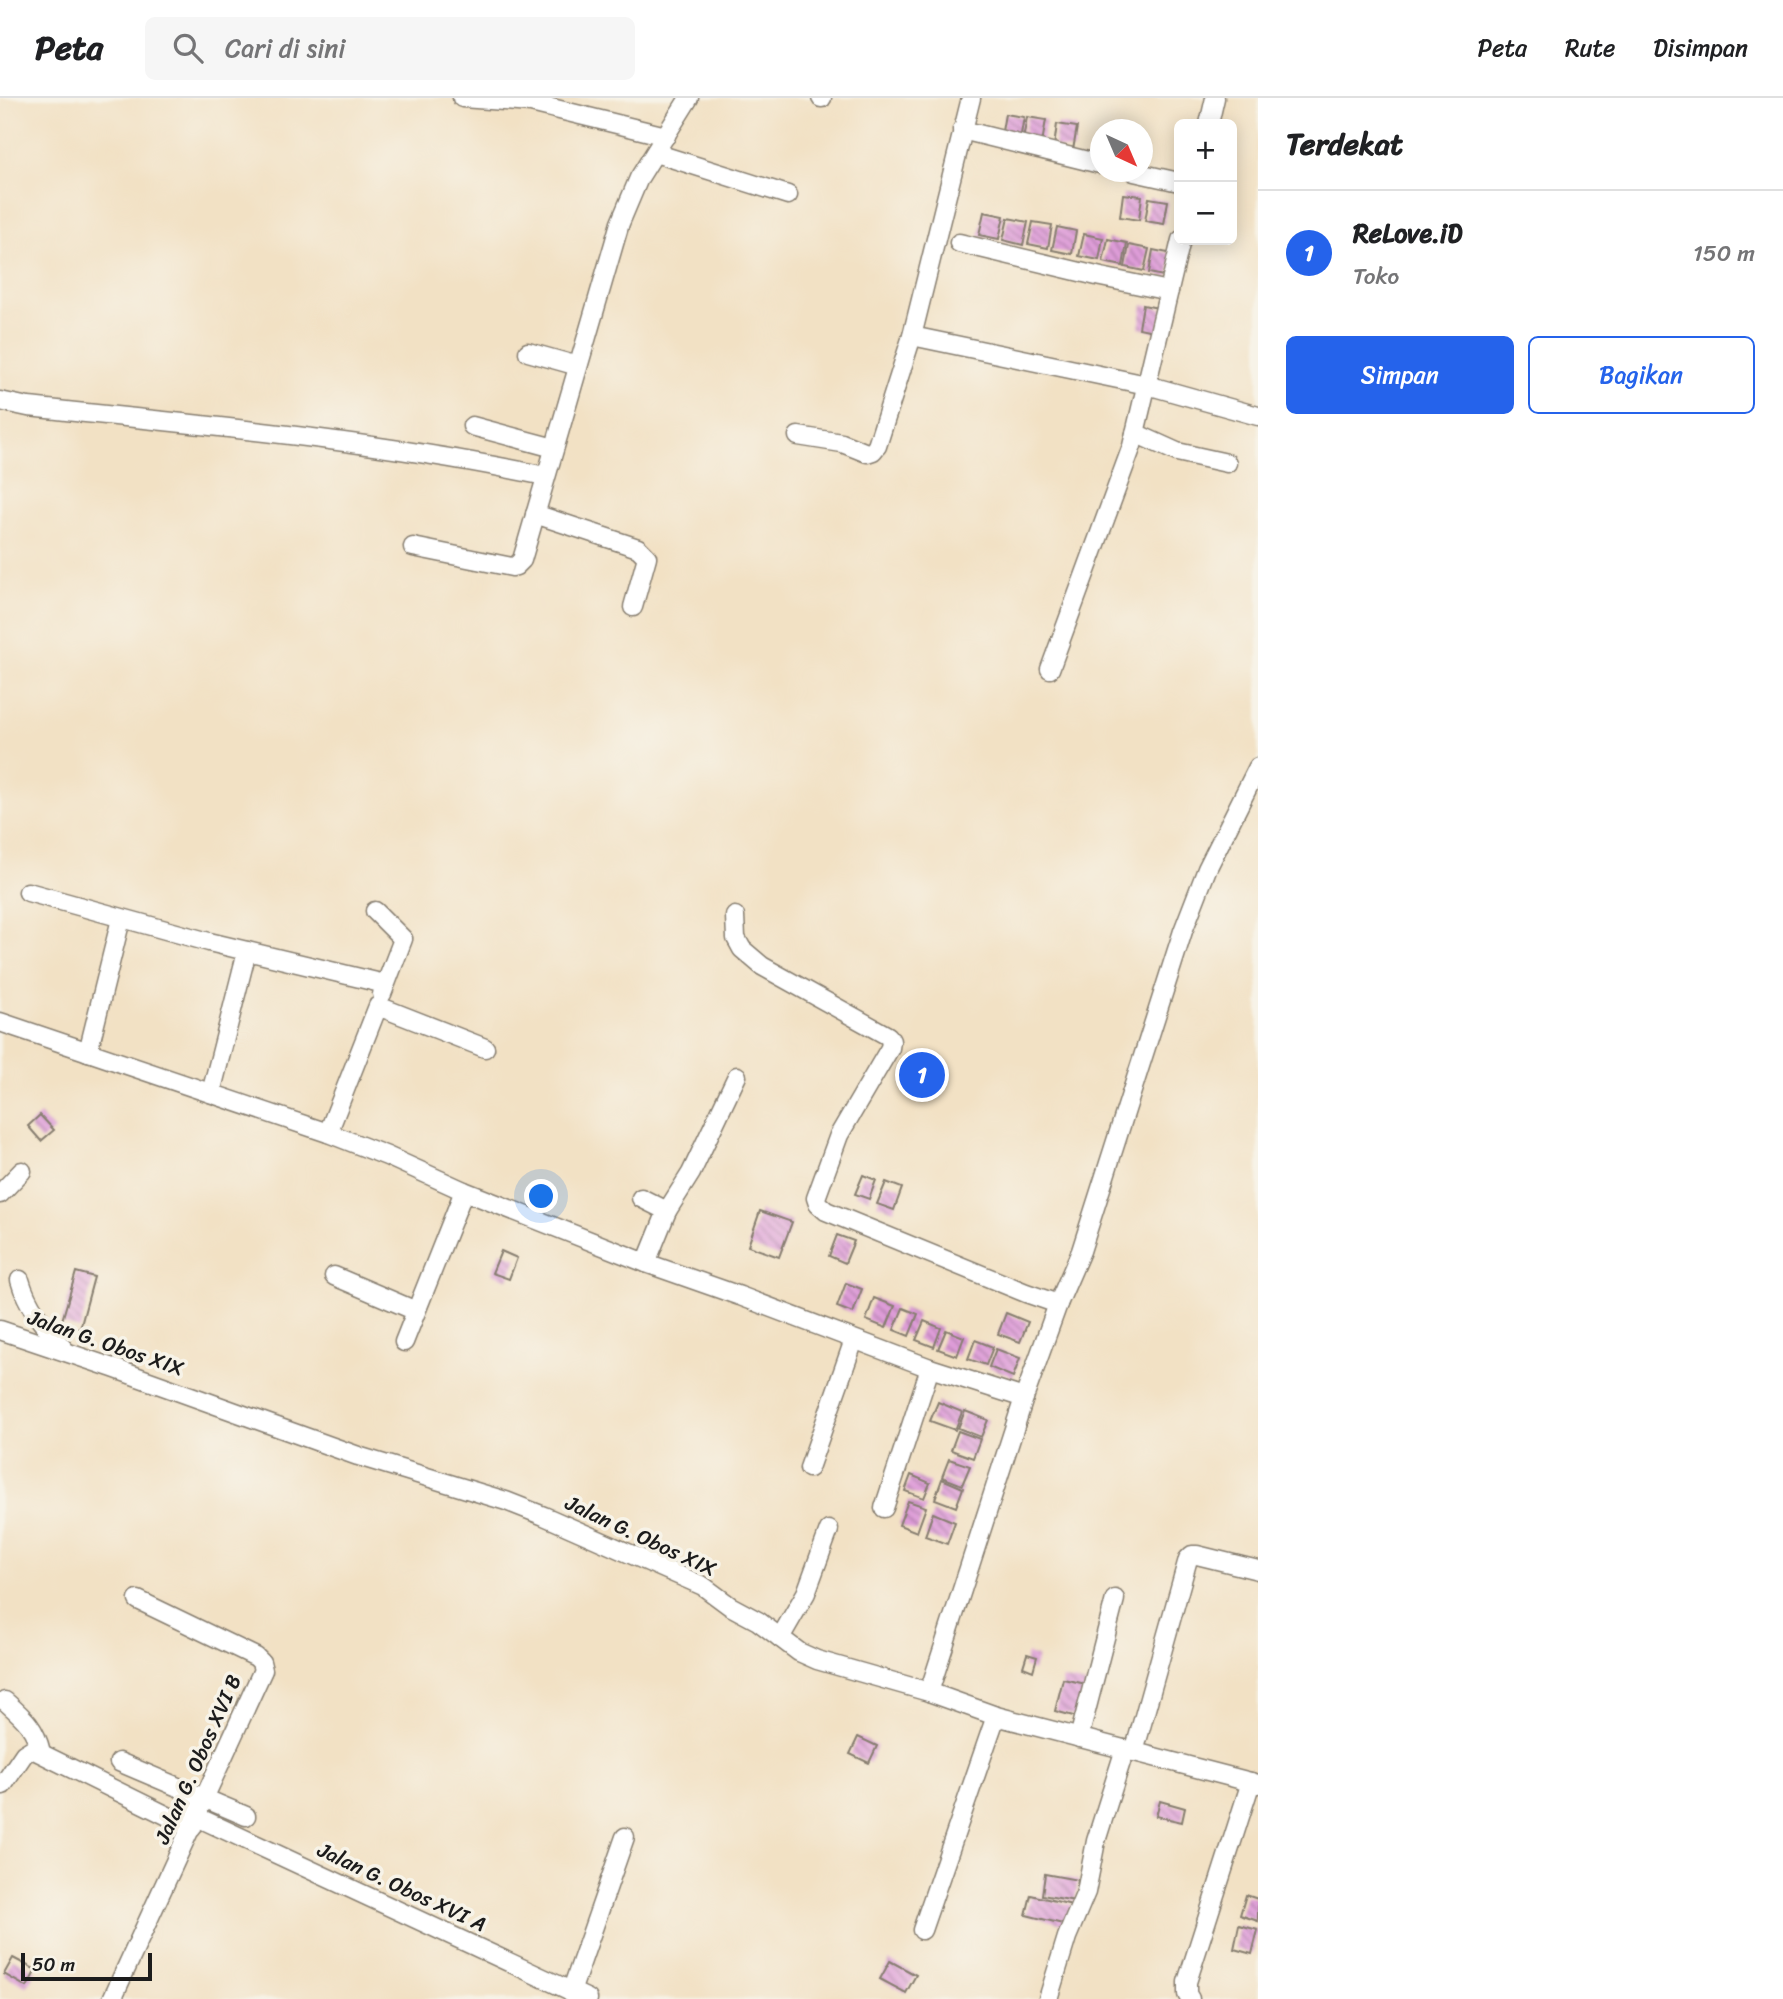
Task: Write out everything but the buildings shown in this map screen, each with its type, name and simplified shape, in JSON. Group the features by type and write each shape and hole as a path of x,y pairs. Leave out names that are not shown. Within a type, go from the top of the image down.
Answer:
{"street":[{"path":"462,98 531,103 666,136"},
{"path":"413,547 516,566 522,560 631,192 689,98"},
{"path":"798,436 842,443 867,453 876,449 912,336 971,98"},
{"path":"1210,119 1215,98"},
{"path":"962,131 1090,161"},
{"path":"655,153 788,195"},
{"path":"1153,176 1174,181"},
{"path":"958,243 1169,291"},
{"path":"1050,669 1112,505 1135,433 1180,245"},
{"path":"912,336 1147,385 1258,416"},
{"path":"528,352 578,366"},
{"path":"0,401 28,407 330,440 476,462 545,476"},
{"path":"472,426 554,448"},
{"path":"1135,433 1177,452 1227,463"},
{"path":"535,514 645,553 647,557 633,607"},
{"path":"929,1692 1024,1398 1058,1304 1081,1251 1162,992 1207,869 1258,767"},
{"path":"28,892 121,919 385,984"},
{"path":"328,1133 403,939 375,911"},
{"path":"735,916 736,938 742,949 752,958 888,1035 891,1041 890,1048 839,1135 816,1198 818,1204 826,1211 1058,1304"},
{"path":"88,1052 121,919"},
{"path":"211,1093 247,951"},
{"path":"378,1006 485,1048"},
{"path":"0,1022 328,1133 464,1191 646,1263 930,1368 1024,1398"},
{"path":"646,1263 667,1211 691,1173 737,1076"},
{"path":"0,1195 22,1171"},
{"path":"404,1342 464,1191"},
{"path":"641,1198 667,1211"},
{"path":"334,1276 416,1311"},
{"path":"20,1280 25,1298 66,1352"},
{"name":"Jalan G. Obos XIX","path":"0,1331 358,1456 506,1501 703,1586 730,1606 758,1621 799,1652 817,1660 929,1692 996,1716 1254,1783"},
{"path":"808,1468 854,1340"},
{"path":"884,1508 930,1368"},
{"path":"780,1638 806,1593 829,1530"},
{"path":"1048,1999 1067,1937 1086,1892 1096,1840 1130,1751 1188,1559 1197,1555 1258,1570"},
{"path":"1079,1738 1115,1599"},
{"name":"Jalan G. Obos XVI B","path":"112,1999 263,1670 256,1657 138,1600"},
{"path":"5,1702 27,1721 37,1735 41,1752"},
{"path":"922,1930 996,1716"},
{"path":"3,1785 24,1754 32,1749 41,1752"},
{"name":"Jalan G. Obos XVI A","path":"41,1752 87,1778 194,1822 588,1999"},
{"path":"119,1762 246,1816"},
{"path":"1190,1999 1187,1982 1254,1783"},
{"path":"571,1992 625,1838"}],"place":[{"name":"ReLove.iD","path":"922,1075"}]}
